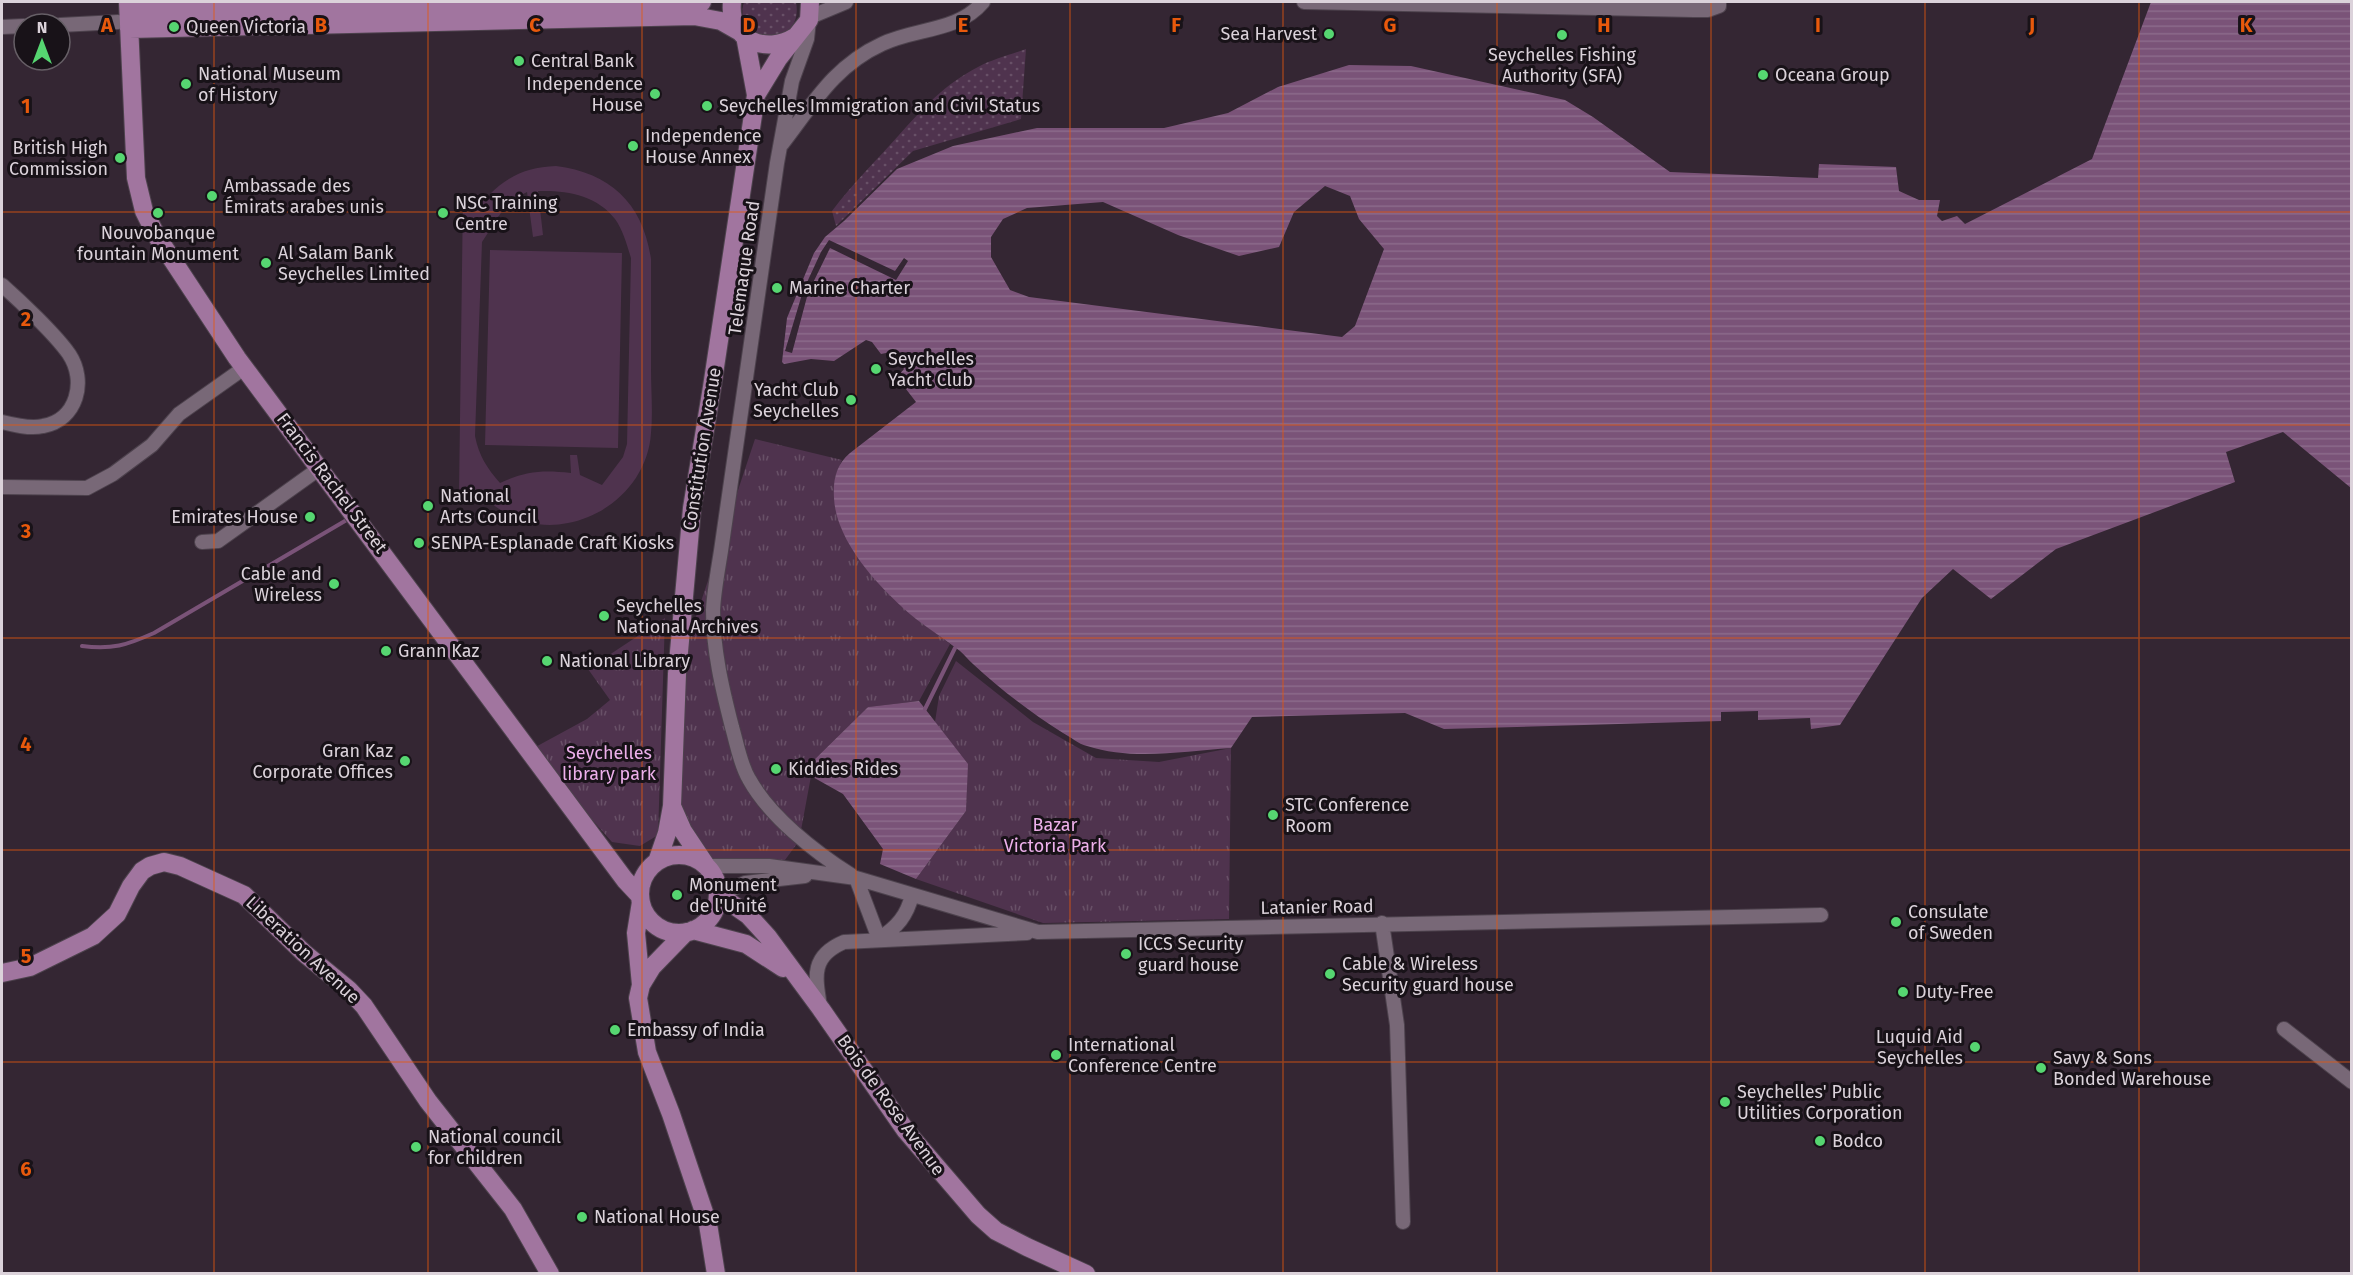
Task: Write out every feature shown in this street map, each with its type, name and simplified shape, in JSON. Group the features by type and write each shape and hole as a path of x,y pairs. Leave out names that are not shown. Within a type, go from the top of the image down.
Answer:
{"main road":[{"path":"126,16 702,2"},
{"name":"Constitution Avenue","path":"657,862 667,832 672,806 677,674 692,508 756,95 743,35 734,20 732,2"},
{"name":"Constitution Avenue","path":"756,95 778,59 797,37 810,13"},
{"path":"126,16 694,16 721,21 757,44 771,46 785,44 797,37"},
{"name":"Francis Rachel Street","path":"126,16 136,178 144,212 170,258 244,368 640,899"},
{"name":"Constitution Avenue","path":"672,806 683,831 706,866"},
{"path":"641,986 636,933 644,876 657,862 669,856 682,855 695,858 713,874 719,895 711,916 703,924 689,931 652,967 641,986 638,998 647,1052 671,1114 708,1224 716,1274"},
{"name":"Liberation Avenue","path":"2,973 30,967 93,936 117,914 131,886 142,871 150,866 164,862 180,866 244,895 304,953 350,990 364,1006 428,1101 513,1209 550,1274"},
{"name":"Bois de Rose Avenue","path":"719,895 748,915 768,937 906,1131 978,1215 996,1231 1086,1274"},
{"path":"640,899 645,914 652,923 674,932 689,931"},
{"name":"Bois de Rose Avenue","path":"689,931 746,944 765,954 798,980"}],"street":[{"path":"810,13 846,2"},
{"name":"Telemaque Road","path":"779,148 819,94 845,66 883,43 938,28 966,17 983,2"},
{"path":"1305,2 1708,10 1719,6 1719,2"},
{"name":"Telemaque Road","path":"810,13 807,39 792,81 779,148 713,608 714,643 723,692 748,778 765,802 798,835 824,858 856,878"},
{"path":"72,23 126,16"},
{"path":"2,285 69,355 78,376 77,395 72,409 61,419 43,426 20,426 2,422"},
{"path":"2,487 87,488 113,474 152,445 179,414 244,368"},
{"path":"202,542 218,541 320,468"},
{"name":"Latanier Road","path":"706,866 770,866 856,878 1038,932 1821,915"},
{"name":"Latanier Road","path":"719,895 745,883 822,874"},
{"path":"856,878 879,939"},
{"path":"879,939 891,932 904,916 912,895"},
{"path":"1382,924 1397,1025 1403,1222"},
{"path":"821,1009 815,978 817,969 826,952 844,942 1038,932"},
{"path":"2284,1029 2352,1082"}],"green space":[{"path":"744,2 796,2 796,18 790,28 780,34 768,36 757,33 748,26 743,16"},
{"path":"1026,49 1021,119 913,151 836,226 832,211 935,97 978,67"},
{"path":"556,166 592,176 621,194 632,207 640,222 647,239 651,259 652,425 643,465 635,480 624,492 599,512 584,519 555,525 520,520 500,509 481,494 459,494 463,194 489,195 504,182 520,173","holes":["538,191 570,193 590,199 608,211 620,228 631,258 627,444 623,457 602,485 580,475 577,455 570,455 571,473 534,472 500,483 484,461 475,436 482,242 508,202 527,192 533,237 543,235"]},
{"path":"490,250 622,253 618,448 485,445"},
{"path":"755,439 842,460 835,477 835,507 887,592 914,617 950,644 919,701 868,707 814,760 799,841 782,864 706,866 672,806 677,674"},
{"name":"Seychelles library park","path":"665,618 658,835 640,846 612,842 530,750 587,719 610,700 588,669"},
{"name":"Bazar Victoria Park","path":"956,661 1033,722 1096,758 1159,762 1231,748 1229,919 1043,923 916,879 966,811 967,764 935,722 939,696"}],"shaded area":[{"path":"2151,2 2351,2 2351,488 2283,432 2226,452 2235,482 2056,549 1991,599 1953,569 1922,598 1840,725 1811,729 1810,718 1758,720 1758,711 1721,712 1721,721 1444,729 1405,713 1252,717 1231,748 1140,754 1104,751 1084,745 1016,700 960,651 903,608 863,565 843,532 834,498 835,479 839,468 850,453 916,402 899,380 899,375 904,369 896,356 891,352 881,354 872,342 866,340 834,361 811,359 784,364 782,362 787,318 814,253 825,237 897,169 953,146 1037,128 1164,128 1228,113 1278,87 1349,65 1411,66 1565,100 1593,117 1670,172 1818,178 1819,164 1896,167 1899,191 1919,200 1940,200 1937,216 1942,221 1957,216 1965,224 2092,159","holes":["1325,186 1350,196 1359,219 1384,249 1355,326 1342,337 1029,297 1010,290 991,257 991,237 1003,219 1027,208 1103,202 1178,235 1239,256 1279,247 1294,212"]},
{"path":"919,701 968,764 966,811 916,879 880,864 883,849 843,794 811,776 814,760 868,707"}],"pier":[{"path":"829,240 895,271 904,258 908,261 896,280 830,248 808,293 792,353 785,351 803,291"}],"waterway":[{"path":"82,646 119,646 154,633 350,518"},
{"path":"925,709 955,648"}],"place":[{"name":"Queen Victoria","path":"174,27"},
{"name":"Sea Harvest","path":"1329,34"},
{"name":"Seychelles Fishing Authority (SFA)","path":"1562,35"},
{"name":"Central Bank","path":"519,61"},
{"name":"Oceana Group","path":"1763,75"},
{"name":"National Museum of History","path":"186,84"},
{"name":"Independence House","path":"655,94"},
{"name":"Seychelles Immigration and Civil Status","path":"707,106"},
{"name":"Independence House Annex","path":"633,146"},
{"name":"British High Commission","path":"120,158"},
{"name":"Ambassade des Émirats arabes unis","path":"212,196"},
{"name":"Nouvobanque fountain Monument","path":"158,213"},
{"name":"NSC Training Centre","path":"443,213"},
{"name":"Al Salam Bank Seychelles Limited","path":"266,263"},
{"name":"Marine Charter","path":"777,288"},
{"name":"Seychelles Yacht Club","path":"876,369"},
{"name":"Yacht Club Seychelles","path":"851,400"},
{"name":"National Arts Council","path":"428,506"},
{"name":"Emirates House","path":"310,517"},
{"name":"SENPA-Esplanade Craft Kiosks","path":"419,543"},
{"name":"Cable and Wireless","path":"334,584"},
{"name":"Seychelles National Archives","path":"604,616"},
{"name":"Grann Kaz","path":"386,651"},
{"name":"National Library","path":"547,661"},
{"name":"Gran Kaz Corporate Offices","path":"405,761"},
{"name":"Kiddies Rides","path":"776,769"},
{"name":"STC Conference Room","path":"1273,815"},
{"name":"Monument de l'Unité","path":"677,895"},
{"name":"Consulate of Sweden","path":"1896,922"},
{"name":"ICCS Security guard house","path":"1126,954"},
{"name":"Cable & Wireless Security guard house","path":"1330,974"},
{"name":"Duty-Free","path":"1903,992"},
{"name":"Embassy of India","path":"615,1030"},
{"name":"Luquid Aid Seychelles","path":"1975,1047"},
{"name":"International Conference Centre","path":"1056,1055"},
{"name":"Savy & Sons Bonded Warehouse","path":"2041,1068"},
{"name":"Seychelles' Public Utilities Corporation","path":"1725,1102"},
{"name":"Bodco","path":"1820,1141"},
{"name":"National council for children","path":"416,1147"},
{"name":"National House","path":"582,1217"}]}
